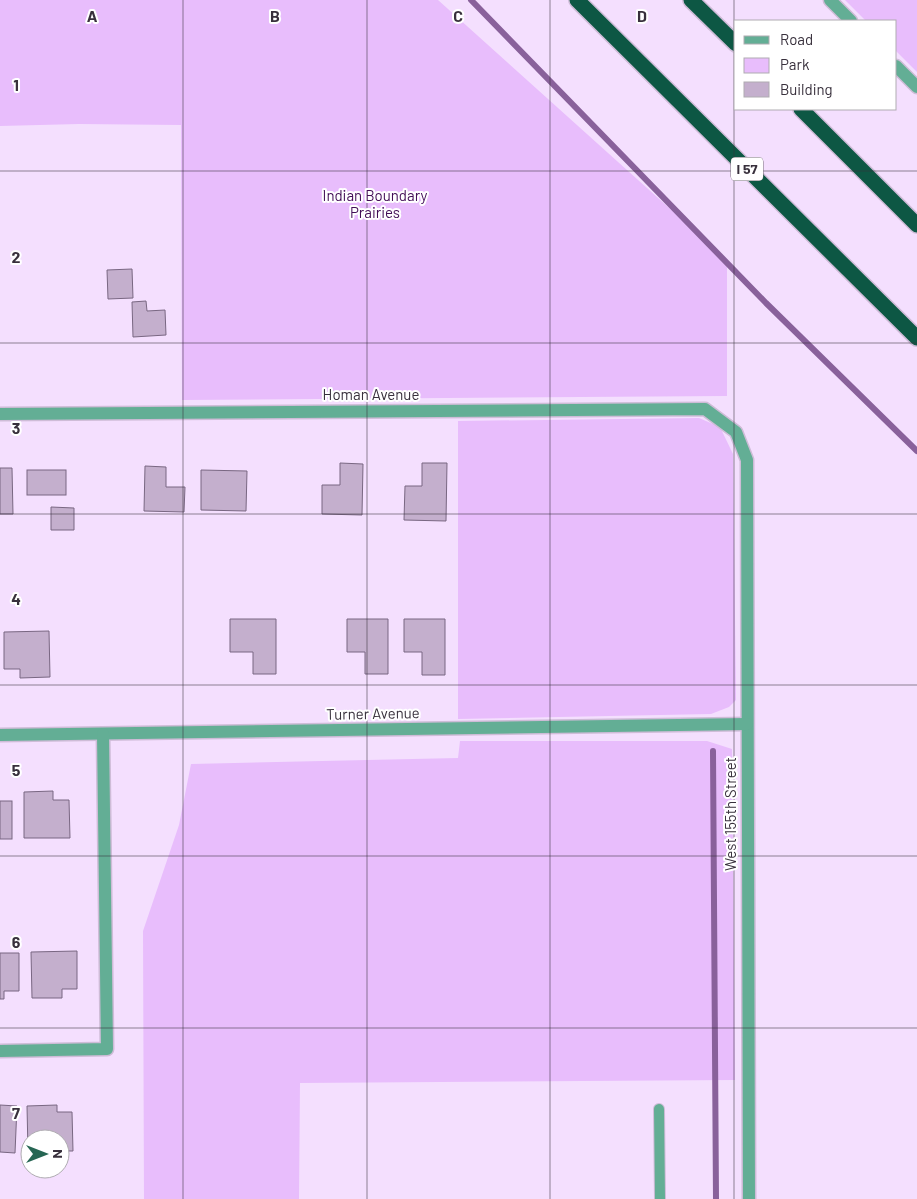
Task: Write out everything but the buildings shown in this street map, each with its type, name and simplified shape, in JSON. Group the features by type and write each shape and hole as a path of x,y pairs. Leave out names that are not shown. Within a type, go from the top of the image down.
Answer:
{"highway":[{"name":"I 57","path":"577,0 917,338"},
{"path":"691,0 734,42"},
{"path":"802,110 917,225"}],"street":[{"path":"830,0 850,20"},
{"path":"897,67 917,87"},
{"name":"Homan Avenue","path":"0,414 704,409 736,432"},
{"name":"West 155th Street","path":"736,432 747,460 749,1199"},
{"name":"Turner Avenue","path":"0,735 747,724"},
{"path":"0,1051 106,1050 103,734"}],"lane":[{"path":"659,1109 660,1199"}],"green space":[{"name":"Indian Boundary Prairies","path":"0,0 438,0 727,260 727,396 182,400 181,125 79,124 0,126"},
{"path":"845,0 917,0 917,72 897,52 897,20 865,20"},
{"path":"699,418 720,427 733,454 736,700 729,707 711,714 458,719 458,421"},
{"path":"460,741 707,741 732,749 735,1080 300,1083 299,1199 144,1199 143,931 179,825 191,764 458,758"}],"waterway":[{"path":"471,0 766,303 917,451"},
{"path":"713,751 716,1199"}]}
